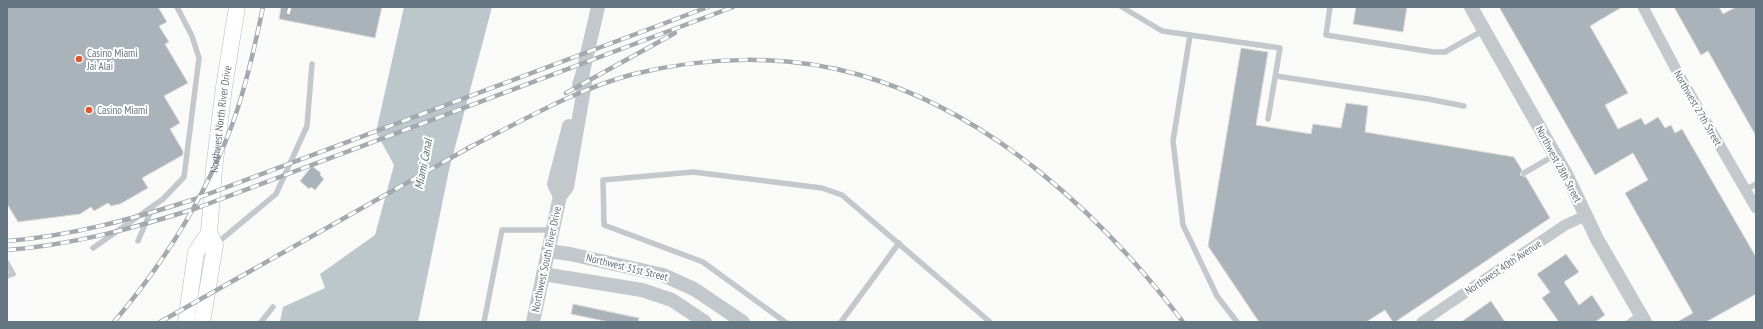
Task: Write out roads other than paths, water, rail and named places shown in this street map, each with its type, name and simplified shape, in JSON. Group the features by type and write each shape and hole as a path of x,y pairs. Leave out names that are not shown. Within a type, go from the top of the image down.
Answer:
{"main road":[{"name":"Northwest North River Drive","path":"202,322 209,287 214,169 224,87 237,7"},
{"name":"Northwest North River Drive","path":"186,322 196,252 212,239"}],"street":[{"name":"Northwest South River Drive","path":"533,322 560,196 554,184 598,7"},
{"name":"Northwest 28th Street","path":"1471,7 1567,176 1585,216 1638,319"},
{"name":"Northwest 27th Street","path":"1642,7 1680,77 1756,208"},
{"name":"Northwest 40th Avenue","path":"1422,322 1565,225 1585,216"},
{"name":"Northwest 31st Street","path":"548,251 570,254 663,275 694,289 737,320"},
{"name":"Northwest 31st Street","path":"543,274 642,290 672,300 705,322"}],"lane":[{"path":"93,248 163,199 184,177 196,92 199,58 192,36 177,7"},
{"path":"1122,7 1159,30 1280,48 1268,120"},
{"path":"1330,7 1326,35 1433,52 1445,52 1484,30"},
{"path":"1190,35 1173,141 1183,225 1217,296 1237,322"},
{"path":"212,239 276,194 307,126 312,64"},
{"path":"1276,76 1428,99 1464,106"},
{"path":"1524,173 1555,155"},
{"path":"785,322 703,262 604,225 603,180 692,172 822,188 842,195 990,322"},
{"path":"1746,190 1756,184"},
{"path":"138,241 153,206"},
{"path":"484,322 502,230 552,230"},
{"path":"841,322 899,243"},
{"path":"7,263 13,274 7,276"},
{"path":"261,322 273,307"}],"water":[{"name":"Miami Canal","path":"404,7 492,7 449,170 418,322 280,322 283,307 325,288 320,274 375,235 394,165 376,132"}],"railway":[{"path":"114,322 166,253 182,228 209,178 232,125 242,96 263,7"},
{"path":"288,14 290,7"},
{"path":"7,241 31,239 102,226 195,199 708,7"},
{"path":"7,250 31,248 103,235 197,208 733,7"},
{"path":"566,93 675,33"},
{"path":"468,148 570,97 612,80 634,74 690,64 747,60 804,63 832,68 860,75 908,92 955,115 999,142 1041,173 1080,207 1117,244 1151,282 1183,322"},
{"path":"160,322 472,146"}],"place":[{"name":"Casino Miami Jai Alai","path":"79,59"},
{"name":"Casino Miami","path":"89,110"}]}
